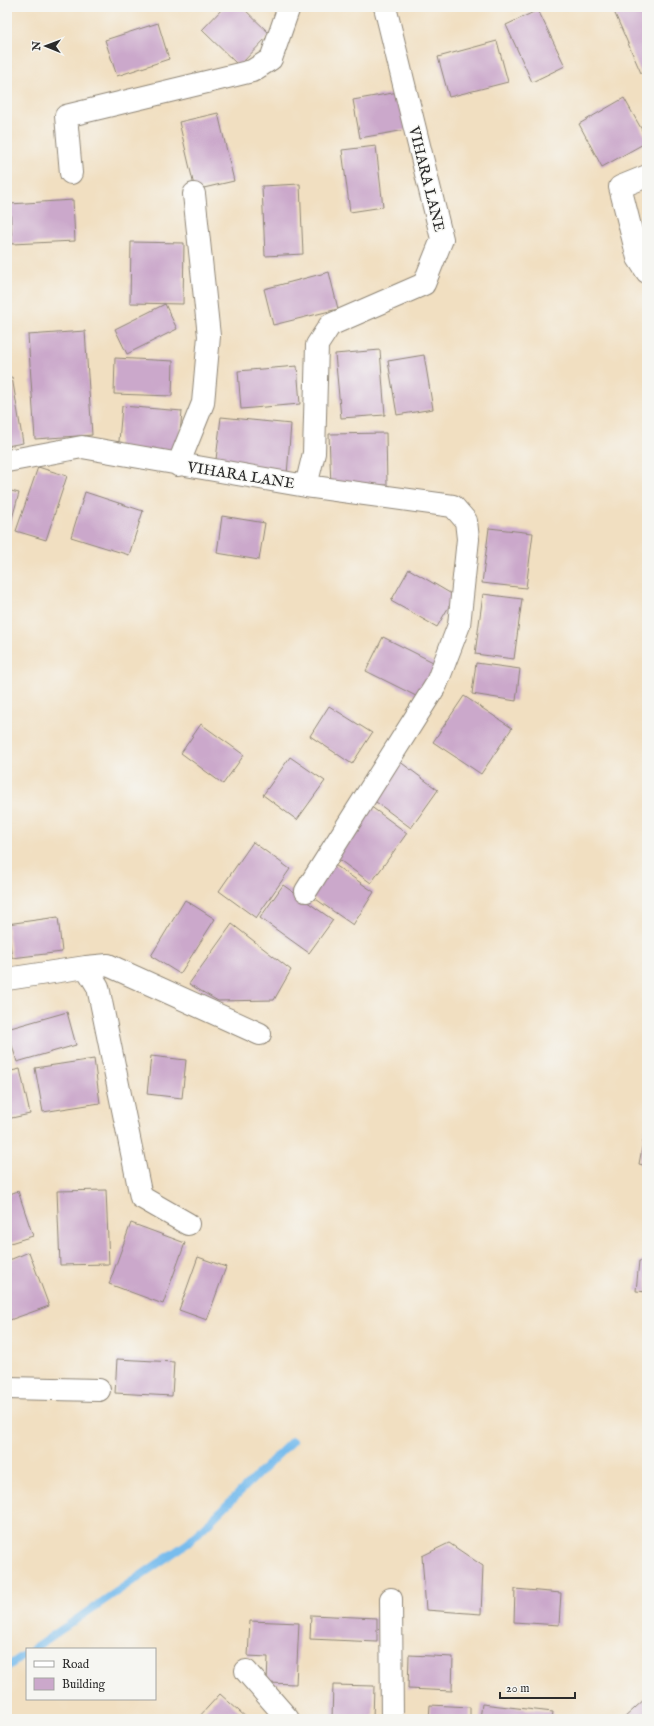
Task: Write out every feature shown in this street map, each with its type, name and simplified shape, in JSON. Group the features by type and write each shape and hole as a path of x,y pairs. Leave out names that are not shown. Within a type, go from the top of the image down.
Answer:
{"street":[{"path":"72,173 66,116 252,71 271,59 289,7"},
{"name":"VIHARA LANE","path":"7,461 82,447 178,465 306,486 314,453 317,345 330,325 424,284 442,239 384,7"},
{"path":"647,176 620,187 638,258 647,272"},
{"path":"178,465 203,403 209,336 194,194"},
{"path":"306,486 453,506 466,521 468,539 459,625 436,685 306,891"},
{"path":"7,979 108,965 260,1034"},
{"path":"86,967 98,987 141,1196 188,1224"},
{"path":"7,1388 99,1390"},
{"path":"391,1599 392,1719"},
{"path":"246,1671 288,1719"}],"building":[{"path":"224,7 242,7 270,34 239,66 202,30"},
{"path":"612,7 647,7 647,70 641,73"},
{"path":"538,10 565,66 532,82 506,25"},
{"path":"158,23 169,59 117,76 105,40"},
{"path":"497,41 508,82 449,97 438,57"},
{"path":"404,91 411,129 360,138 353,100"},
{"path":"624,98 647,139 647,142 602,167 579,124"},
{"path":"218,113 234,181 195,190 179,122"},
{"path":"376,146 383,207 350,212 342,150"},
{"path":"300,184 303,254 265,256 262,186"},
{"path":"73,200 75,241 12,244 10,204"},
{"path":"131,242 184,243 183,304 130,303"},
{"path":"329,272 338,309 273,325 264,289"},
{"path":"165,304 177,329 127,354 115,329"},
{"path":"85,331 92,435 35,439 28,335"},
{"path":"380,350 385,415 341,418 335,354"},
{"path":"424,355 433,409 397,415 388,361"},
{"path":"115,358 173,361 172,396 114,394"},
{"path":"297,366 300,404 241,409 238,371"},
{"path":"12,377 23,443 7,446 7,378"},
{"path":"122,406 182,411 178,459 118,453"},
{"path":"221,417 291,424 287,475 215,468"},
{"path":"386,433 387,485 331,486 329,434"},
{"path":"38,467 67,476 46,540 16,531"},
{"path":"7,490 19,493 10,526 7,526"},
{"path":"85,492 143,511 129,555 71,537"},
{"path":"222,516 265,523 259,560 217,553"},
{"path":"489,528 533,533 526,588 482,583"},
{"path":"409,569 455,596 437,627 391,601"},
{"path":"483,594 522,599 514,659 475,654"},
{"path":"383,637 443,667 426,701 366,671"},
{"path":"476,663 520,669 516,701 472,694"},
{"path":"464,696 512,728 481,774 433,742"},
{"path":"329,706 372,733 352,764 310,736"},
{"path":"201,724 244,755 223,784 181,753"},
{"path":"290,757 325,781 297,820 263,795"},
{"path":"399,761 438,790 411,828 372,799"},
{"path":"370,806 407,833 371,883 334,856"},
{"path":"253,842 290,869 256,918 219,891"},
{"path":"332,863 374,892 353,925 310,895"},
{"path":"283,885 333,920 309,953 260,918"},
{"path":"185,900 215,919 180,974 151,956"},
{"path":"58,917 62,952 12,958 7,924"},
{"path":"232,924 291,970 274,1000 218,1001 189,984"},
{"path":"67,1012 76,1045 17,1062 7,1029"},
{"path":"151,1056 186,1060 182,1098 147,1094"},
{"path":"94,1059 100,1103 43,1112 35,1068"},
{"path":"20,1069 30,1114 7,1119 7,1072"},
{"path":"646,1127 647,1128 647,1166 639,1164"},
{"path":"106,1190 109,1264 60,1265 57,1191"},
{"path":"18,1191 33,1236 7,1244 7,1195"},
{"path":"131,1223 185,1243 163,1304 109,1284"},
{"path":"29,1252 49,1306 7,1321 7,1261"},
{"path":"198,1257 226,1267 207,1320 179,1310"},
{"path":"639,1261 647,1261 647,1292 636,1291"},
{"path":"117,1359 174,1362 172,1396 115,1393"},
{"path":"449,1543 483,1566 481,1614 426,1610 422,1556"},
{"path":"515,1589 561,1593 559,1625 514,1622"},
{"path":"311,1615 377,1618 377,1642 310,1639"},
{"path":"250,1621 299,1623 296,1684 267,1683 268,1657 248,1656"},
{"path":"409,1655 453,1657 452,1691 408,1689"},
{"path":"333,1685 374,1686 373,1719 332,1719"},
{"path":"220,1694 248,1719 197,1719"},
{"path":"647,1697 647,1719 623,1719"},
{"path":"482,1704 553,1712 552,1719 480,1719"},
{"path":"430,1705 470,1707 470,1719 429,1719"}],"waterway":[{"path":"34,1648 188,1543 292,1441"},
{"path":"7,1667 26,1654"}]}
